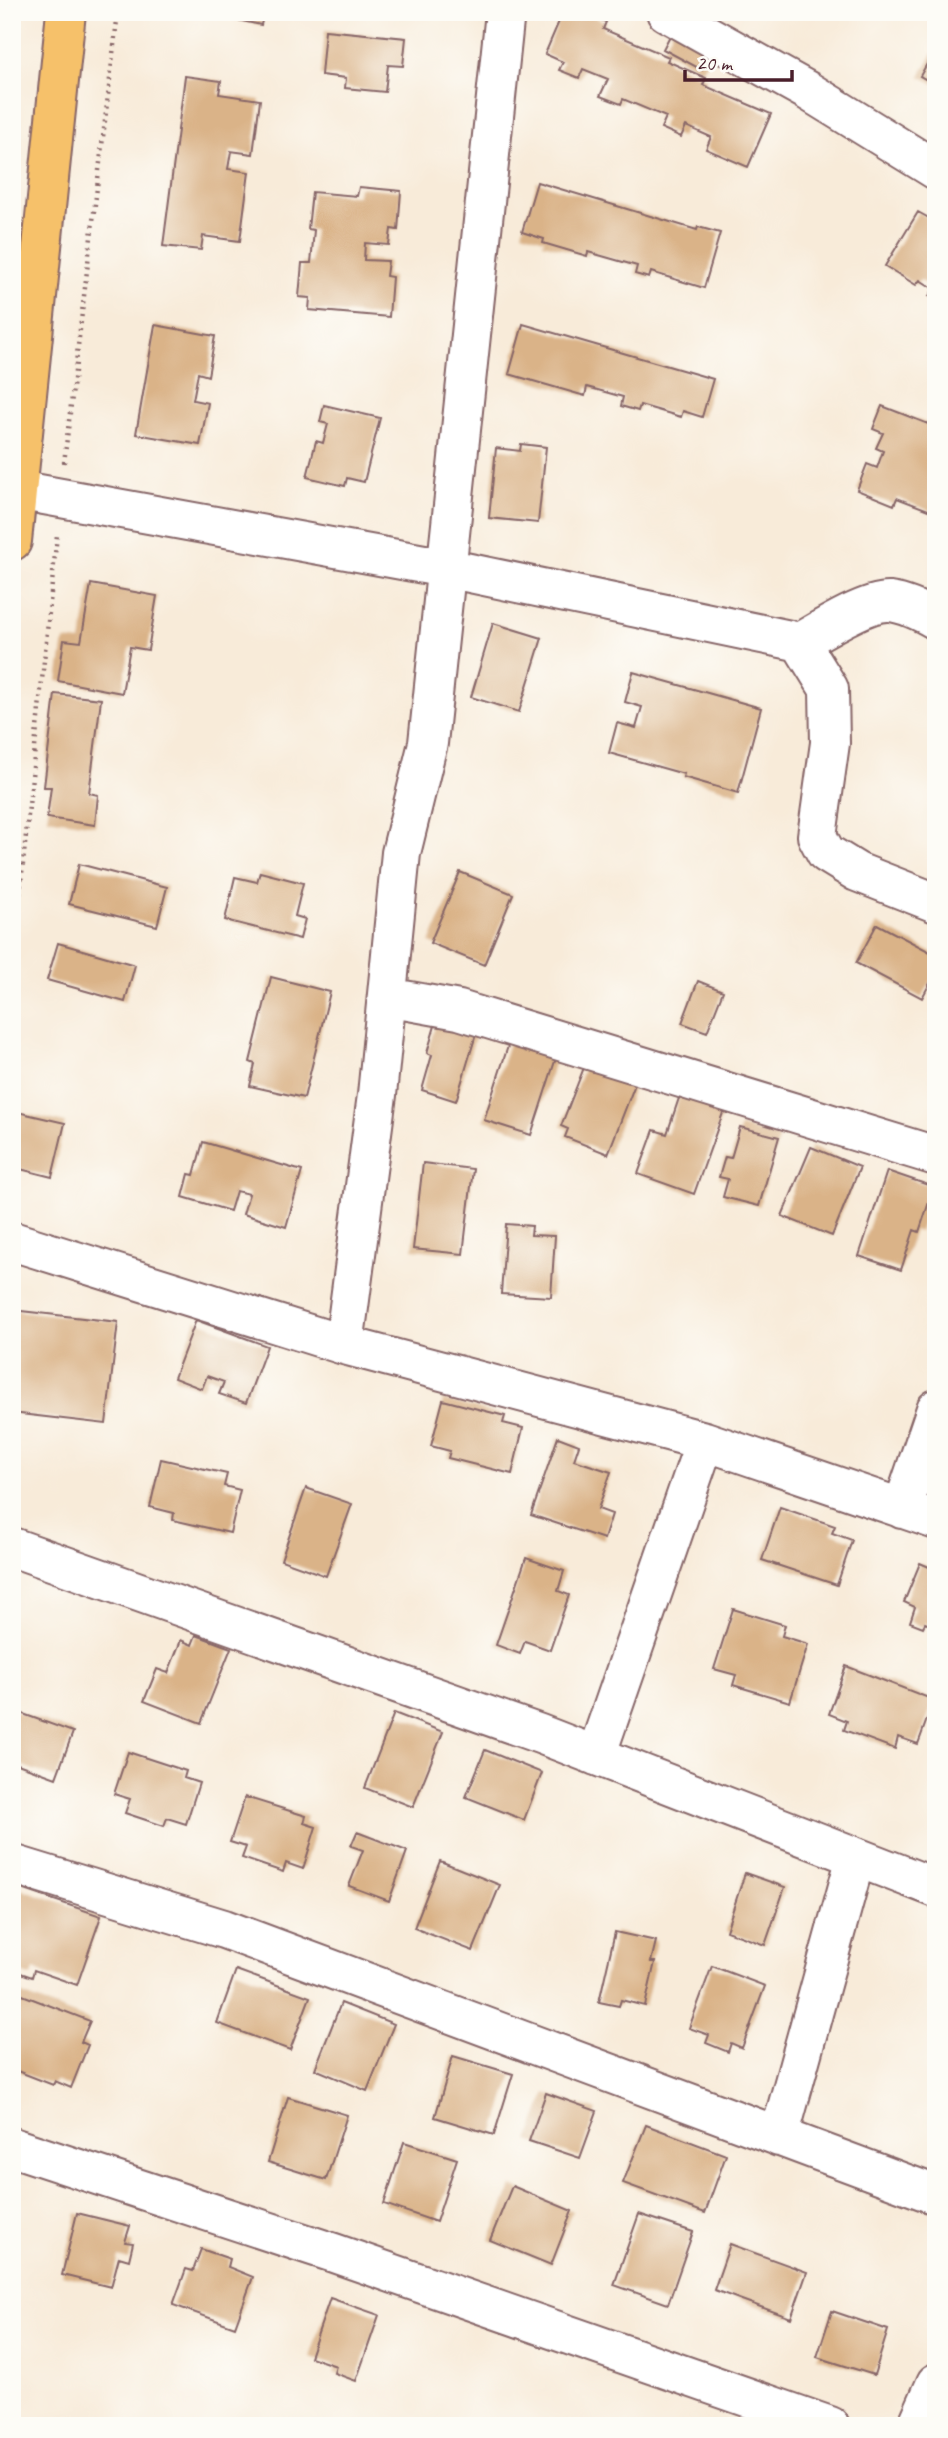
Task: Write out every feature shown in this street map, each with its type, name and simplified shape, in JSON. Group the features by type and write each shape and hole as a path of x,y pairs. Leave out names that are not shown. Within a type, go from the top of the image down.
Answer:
{"highway":[{"path":"12,541 66,12"}],"street":[{"path":"344,1345 377,1096 401,853 428,743 505,12"},
{"path":"666,12 808,91 936,170"},
{"path":"18,490 446,568 800,642 844,616 887,601 916,609 936,620"},
{"path":"800,642 829,689 830,743 817,836 826,853 856,872 936,902"},
{"path":"387,997 459,1010 936,1156"},
{"path":"12,1241 344,1345 705,1441 919,1514 936,1409"},
{"path":"596,1756 705,1441"},
{"path":"12,1547 596,1756 936,1888"},
{"path":"779,2137 856,1857"},
{"path":"12,1864 224,1929 936,2195"},
{"path":"12,2147 334,2253 830,2426"},
{"path":"917,2426 936,2383"}],"path":[{"path":"63,472 118,12"},
{"path":"12,970 57,536"}],"building":[{"path":"200,12 264,12 261,25"},
{"path":"563,12 583,12 606,22 603,29 669,57 667,61 706,78 703,85 771,114 748,167 706,149 711,137 686,126 681,137 661,128 666,117 623,99 621,104 600,96 608,79 583,69 579,78 559,70 563,62 545,54"},
{"path":"674,28 713,50 702,70 663,49"},
{"path":"325,30 406,38 403,66 388,65 385,92 345,88 346,78 321,75"},
{"path":"936,48 936,85 920,76"},
{"path":"185,76 221,81 219,94 260,100 253,154 231,151 228,169 249,172 240,241 203,236 201,250 163,246"},
{"path":"537,182 697,230 698,227 720,233 704,288 651,272 649,278 635,274 637,266 588,252 587,256 543,243 544,239 522,232"},
{"path":"359,187 401,191 398,230 391,229 389,245 365,243 364,260 388,261 386,276 392,277 389,317 309,310 310,298 299,297 302,263 311,263 314,230 308,229 312,192 357,196"},
{"path":"918,212 936,222 936,301 929,296 934,289 920,280 916,285 885,266"},
{"path":"523,324 713,379 702,417 683,411 681,417 640,405 638,411 621,406 623,397 587,387 585,396 509,374"},
{"path":"155,325 215,336 208,376 198,373 193,400 208,403 200,445 136,434"},
{"path":"324,405 380,418 364,482 347,478 345,486 307,477 316,441 323,443 328,424 320,422"},
{"path":"882,406 936,427 936,513 897,498 894,505 857,490 867,464 877,468 883,451 876,448 883,433 873,429"},
{"path":"521,444 546,447 538,523 489,518 496,448 520,451"},
{"path":"91,584 157,596 148,650 130,647 122,693 58,681 64,640 81,642"},
{"path":"493,623 542,638 519,712 471,697"},
{"path":"633,672 761,708 738,793 683,777 684,774 609,753 617,723 636,728 642,707 625,702"},
{"path":"55,694 101,699 89,793 98,795 95,825 47,818 51,787 44,787"},
{"path":"79,864 167,887 157,926 69,904"},
{"path":"260,872 303,883 295,916 305,919 300,939 225,920 235,877 257,882"},
{"path":"460,872 513,894 484,965 430,943"},
{"path":"877,924 936,955 936,972 922,998 856,963"},
{"path":"58,943 135,965 125,1002 47,980"},
{"path":"271,977 330,992 304,1098 250,1086 255,1064 250,1062"},
{"path":"698,981 723,991 707,1032 682,1023"},
{"path":"437,1019 477,1031 456,1101 422,1090 432,1055 427,1053"},
{"path":"509,1043 556,1058 531,1135 484,1120"},
{"path":"585,1065 635,1084 608,1154 565,1137 568,1129 561,1126"},
{"path":"680,1095 724,1110 694,1194 638,1174 654,1130 667,1134"},
{"path":"13,1111 65,1123 52,1177 12,1167"},
{"path":"740,1127 779,1137 759,1206 723,1197 728,1179 719,1177 725,1157 731,1158"},
{"path":"203,1142 302,1171 286,1227 243,1214 249,1194 236,1191 230,1211 183,1197 189,1174 194,1175"},
{"path":"811,1147 860,1167 832,1236 782,1216"},
{"path":"423,1163 473,1169 463,1254 413,1249"},
{"path":"887,1171 934,1187 919,1232 914,1230 901,1270 859,1256"},
{"path":"506,1224 532,1226 531,1235 555,1236 551,1297 501,1294"},
{"path":"12,1310 118,1322 106,1424 12,1413"},
{"path":"196,1320 267,1346 246,1403 219,1394 224,1382 207,1376 202,1389 174,1378"},
{"path":"443,1400 505,1416 503,1423 523,1428 512,1474 448,1458 450,1451 431,1446"},
{"path":"558,1437 579,1445 574,1460 611,1472 598,1509 612,1514 604,1539 531,1515"},
{"path":"161,1459 227,1474 224,1486 240,1490 230,1533 173,1520 174,1513 150,1507"},
{"path":"306,1488 352,1504 326,1576 281,1560"},
{"path":"780,1507 835,1526 832,1533 852,1540 837,1585 762,1560"},
{"path":"526,1558 564,1571 558,1591 569,1595 550,1650 525,1641 520,1654 496,1645"},
{"path":"920,1563 936,1570 936,1627 925,1623 923,1627 910,1622 915,1607 904,1602"},
{"path":"733,1609 785,1625 782,1636 808,1644 790,1702 733,1685 736,1675 714,1669"},
{"path":"196,1635 231,1648 201,1723 144,1701 157,1669 168,1673 181,1640 192,1645"},
{"path":"846,1666 934,1700 918,1744 898,1737 895,1749 844,1730 847,1721 829,1714"},
{"path":"12,1710 73,1732 56,1778 12,1762"},
{"path":"394,1713 443,1732 413,1807 365,1788"},
{"path":"485,1750 542,1773 524,1820 466,1797"},
{"path":"128,1752 186,1771 184,1778 199,1783 186,1824 167,1818 164,1826 125,1813 130,1799 114,1794"},
{"path":"245,1797 306,1816 304,1823 316,1827 303,1869 286,1863 283,1872 242,1858 246,1847 230,1842"},
{"path":"357,1832 407,1851 389,1901 349,1886 363,1850 351,1846"},
{"path":"440,1861 500,1885 473,1951 414,1928"},
{"path":"745,1873 785,1887 765,1945 726,1931"},
{"path":"16,1887 101,1916 77,1985 34,1970 32,1977 12,1970 12,1899"},
{"path":"615,1932 656,1941 651,1962 655,1962 645,2006 621,2000 619,2006 599,2002"},
{"path":"712,1966 765,1986 742,2048 731,2043 728,2052 706,2043 709,2035 689,2028"},
{"path":"236,1970 310,1997 290,2050 217,2023"},
{"path":"12,1991 90,2021 81,2042 88,2045 71,2088 55,2081 53,2085 12,2069"},
{"path":"341,2003 394,2024 367,2091 315,2069"},
{"path":"453,2056 513,2074 494,2135 435,2117"},
{"path":"546,2093 597,2111 580,2158 529,2141"},
{"path":"288,2097 347,2115 326,2180 268,2162"},
{"path":"646,2125 726,2155 705,2213 623,2183"},
{"path":"404,2142 457,2159 436,2222 384,2204"},
{"path":"512,2186 572,2211 551,2265 490,2240"},
{"path":"77,2213 130,2226 125,2242 133,2243 129,2260 119,2257 111,2287 62,2275"},
{"path":"639,2214 693,2232 668,2304 614,2285"},
{"path":"730,2244 807,2272 791,2318 714,2290"},
{"path":"201,2249 230,2259 228,2267 253,2277 235,2327 173,2305 186,2269 193,2271"},
{"path":"330,2298 379,2315 356,2381 334,2373 336,2366 310,2357"},
{"path":"832,2311 888,2330 874,2375 817,2357"}]}
